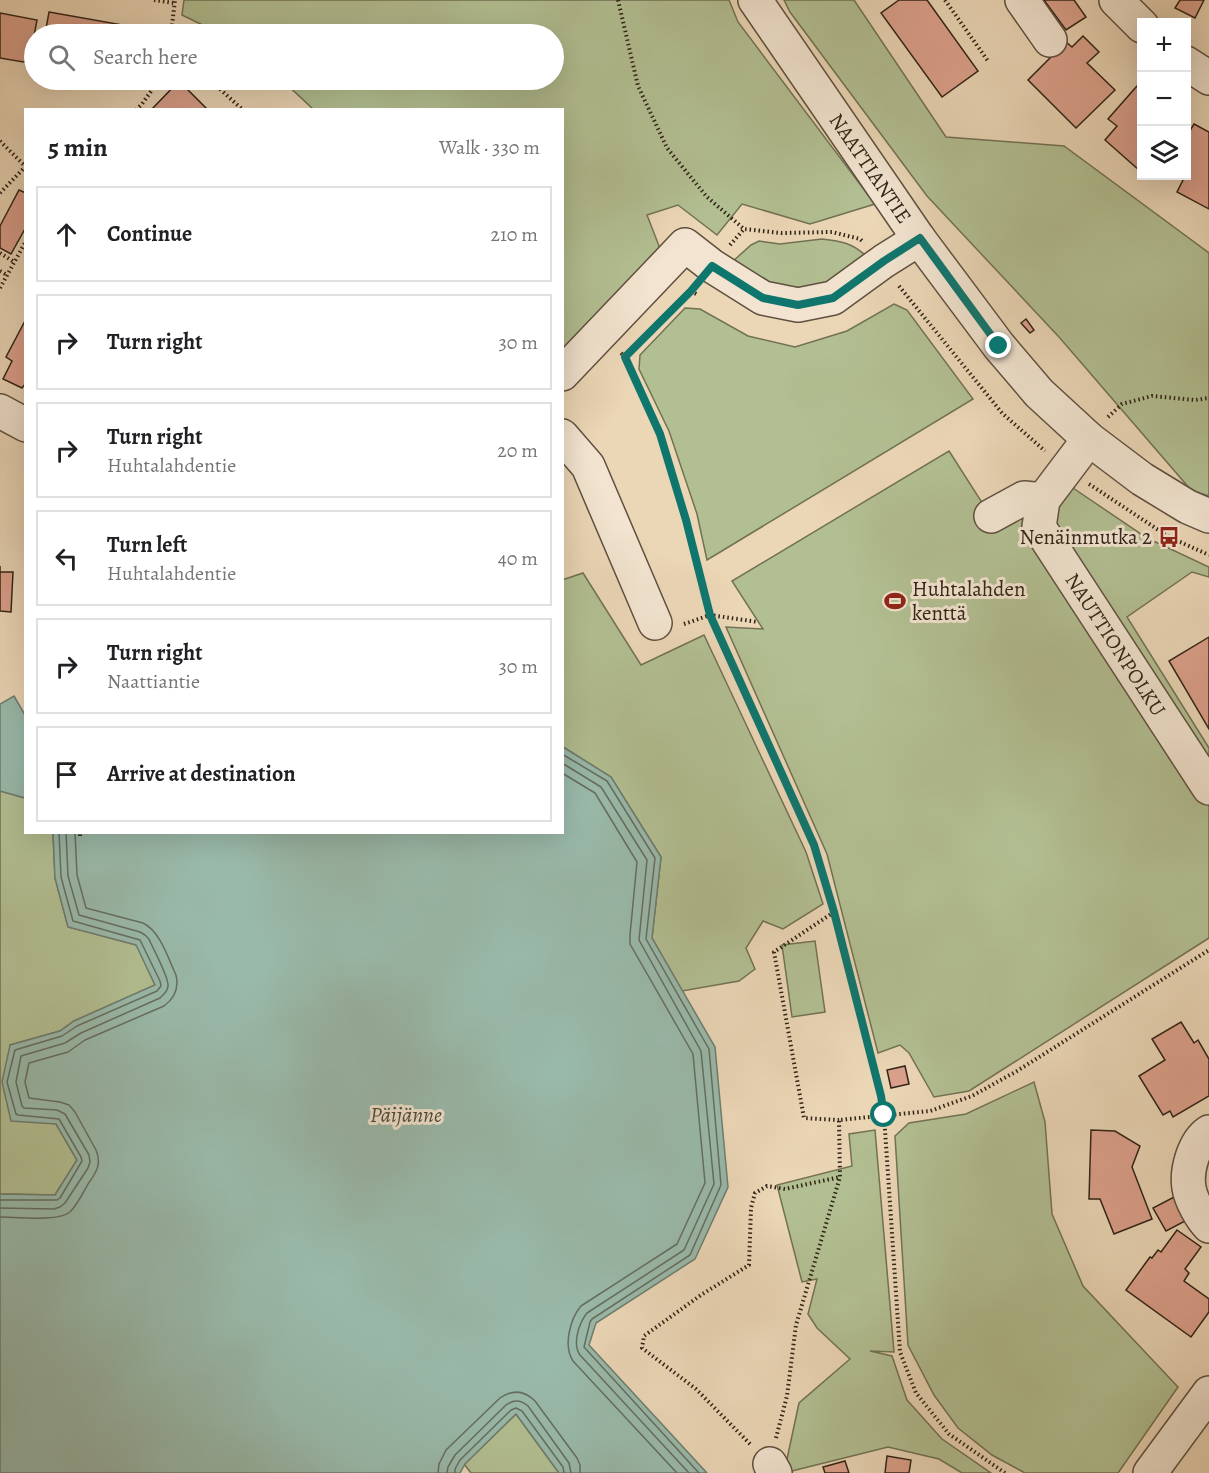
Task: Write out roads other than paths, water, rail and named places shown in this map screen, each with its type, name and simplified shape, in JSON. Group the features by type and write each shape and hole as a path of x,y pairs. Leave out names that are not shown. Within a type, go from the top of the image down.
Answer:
{"street":[{"name":"NAATTIANTIE","path":"755,0 920,238 999,346 1039,393 1089,439 1142,479 1188,507 1209,516"},
{"path":"1022,0 1050,40"},
{"path":"1116,0 1137,21"},
{"path":"1191,66 1209,78"},
{"path":"564,372 603,332 676,237 712,266 763,298 798,305 833,298 920,238"},
{"path":"0,411 24,424"},
{"path":"564,438 588,466 666,624"},
{"path":"991,516 1023,498 1043,500 1089,439"},
{"name":"NAUTTIONPOLKU","path":"1043,500 1039,527 1209,788"},
{"path":"1209,1132 1203,1136 1190,1161 1189,1188 1201,1217 1209,1226"},
{"path":"1150,1473 1209,1393"}],"water":[{"path":"14,696 24,713 24,798 0,791 0,704"},
{"name":"Päijänne","path":"564,748 611,777 661,857 652,938 715,1047 728,1187 695,1259 596,1323 589,1345 707,1473 559,1473 516,1414 465,1464 460,1473 0,1473 0,1194 55,1195 77,1160 56,1124 11,1121 2,1082 10,1045 60,1031 74,1021 155,985 136,945 68,927 55,878 53,834 564,834"}],"place":[{"name":"Nenäinmutka 2","path":"1169,537"},
{"name":"Huhtalahden kenttä","path":"895,601"}]}
